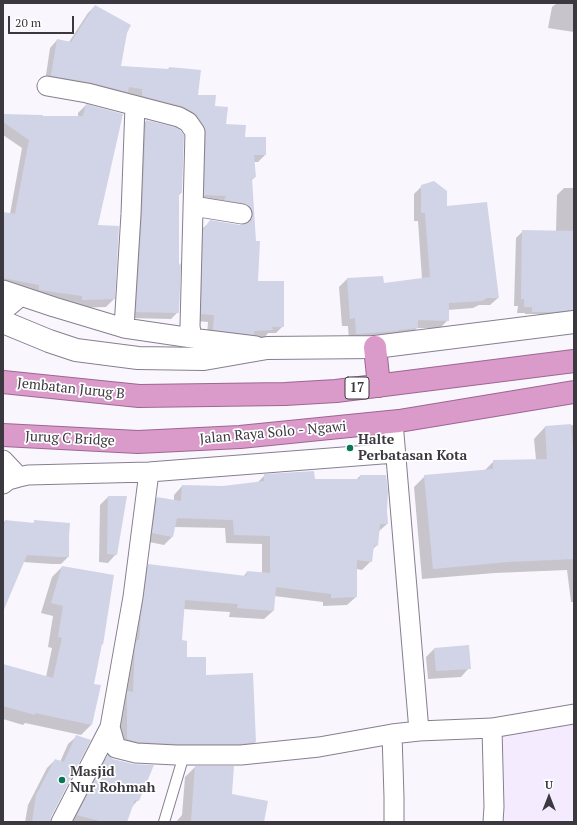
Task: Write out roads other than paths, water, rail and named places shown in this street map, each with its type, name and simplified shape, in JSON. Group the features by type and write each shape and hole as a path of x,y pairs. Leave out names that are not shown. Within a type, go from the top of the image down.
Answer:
{"highway":[{"path":"375,347 379,386"},
{"name":"17","path":"379,386 574,361"},
{"name":"Jembatan Jurug B","path":"3,382 139,396 285,394 336,391 379,386"},
{"name":"Jalan Raya Solo - Ngawi","path":"138,442 248,436 393,422 574,392"},
{"name":"Jurug C Bridge","path":"3,435 138,442"}],"street":[{"path":"47,86 87,93 179,117 188,122 195,132 190,326 192,336 194,338"},
{"path":"124,328 135,106"},
{"path":"193,206 242,214"},
{"path":"3,290 124,328 267,348 375,347 574,322"},
{"path":"3,311 21,296"},
{"path":"3,322 49,341 76,350 138,358 204,359 267,348"},
{"path":"393,422 419,731"},
{"path":"3,460 11,480 28,475 149,472 395,453"},
{"path":"61,822 110,727 133,597 149,472"},
{"path":"110,727 116,748 136,753 241,755 318,747 392,734 419,731 492,728 574,714"},
{"path":"492,728 493,822"},
{"path":"392,734 394,822"}],"lane":[{"path":"164,822 184,755"}],"place":[{"name":"Halte Perbatasan Kota","path":"350,448"},
{"name":"Masjid Nur Rohmah","path":"62,780"}]}
